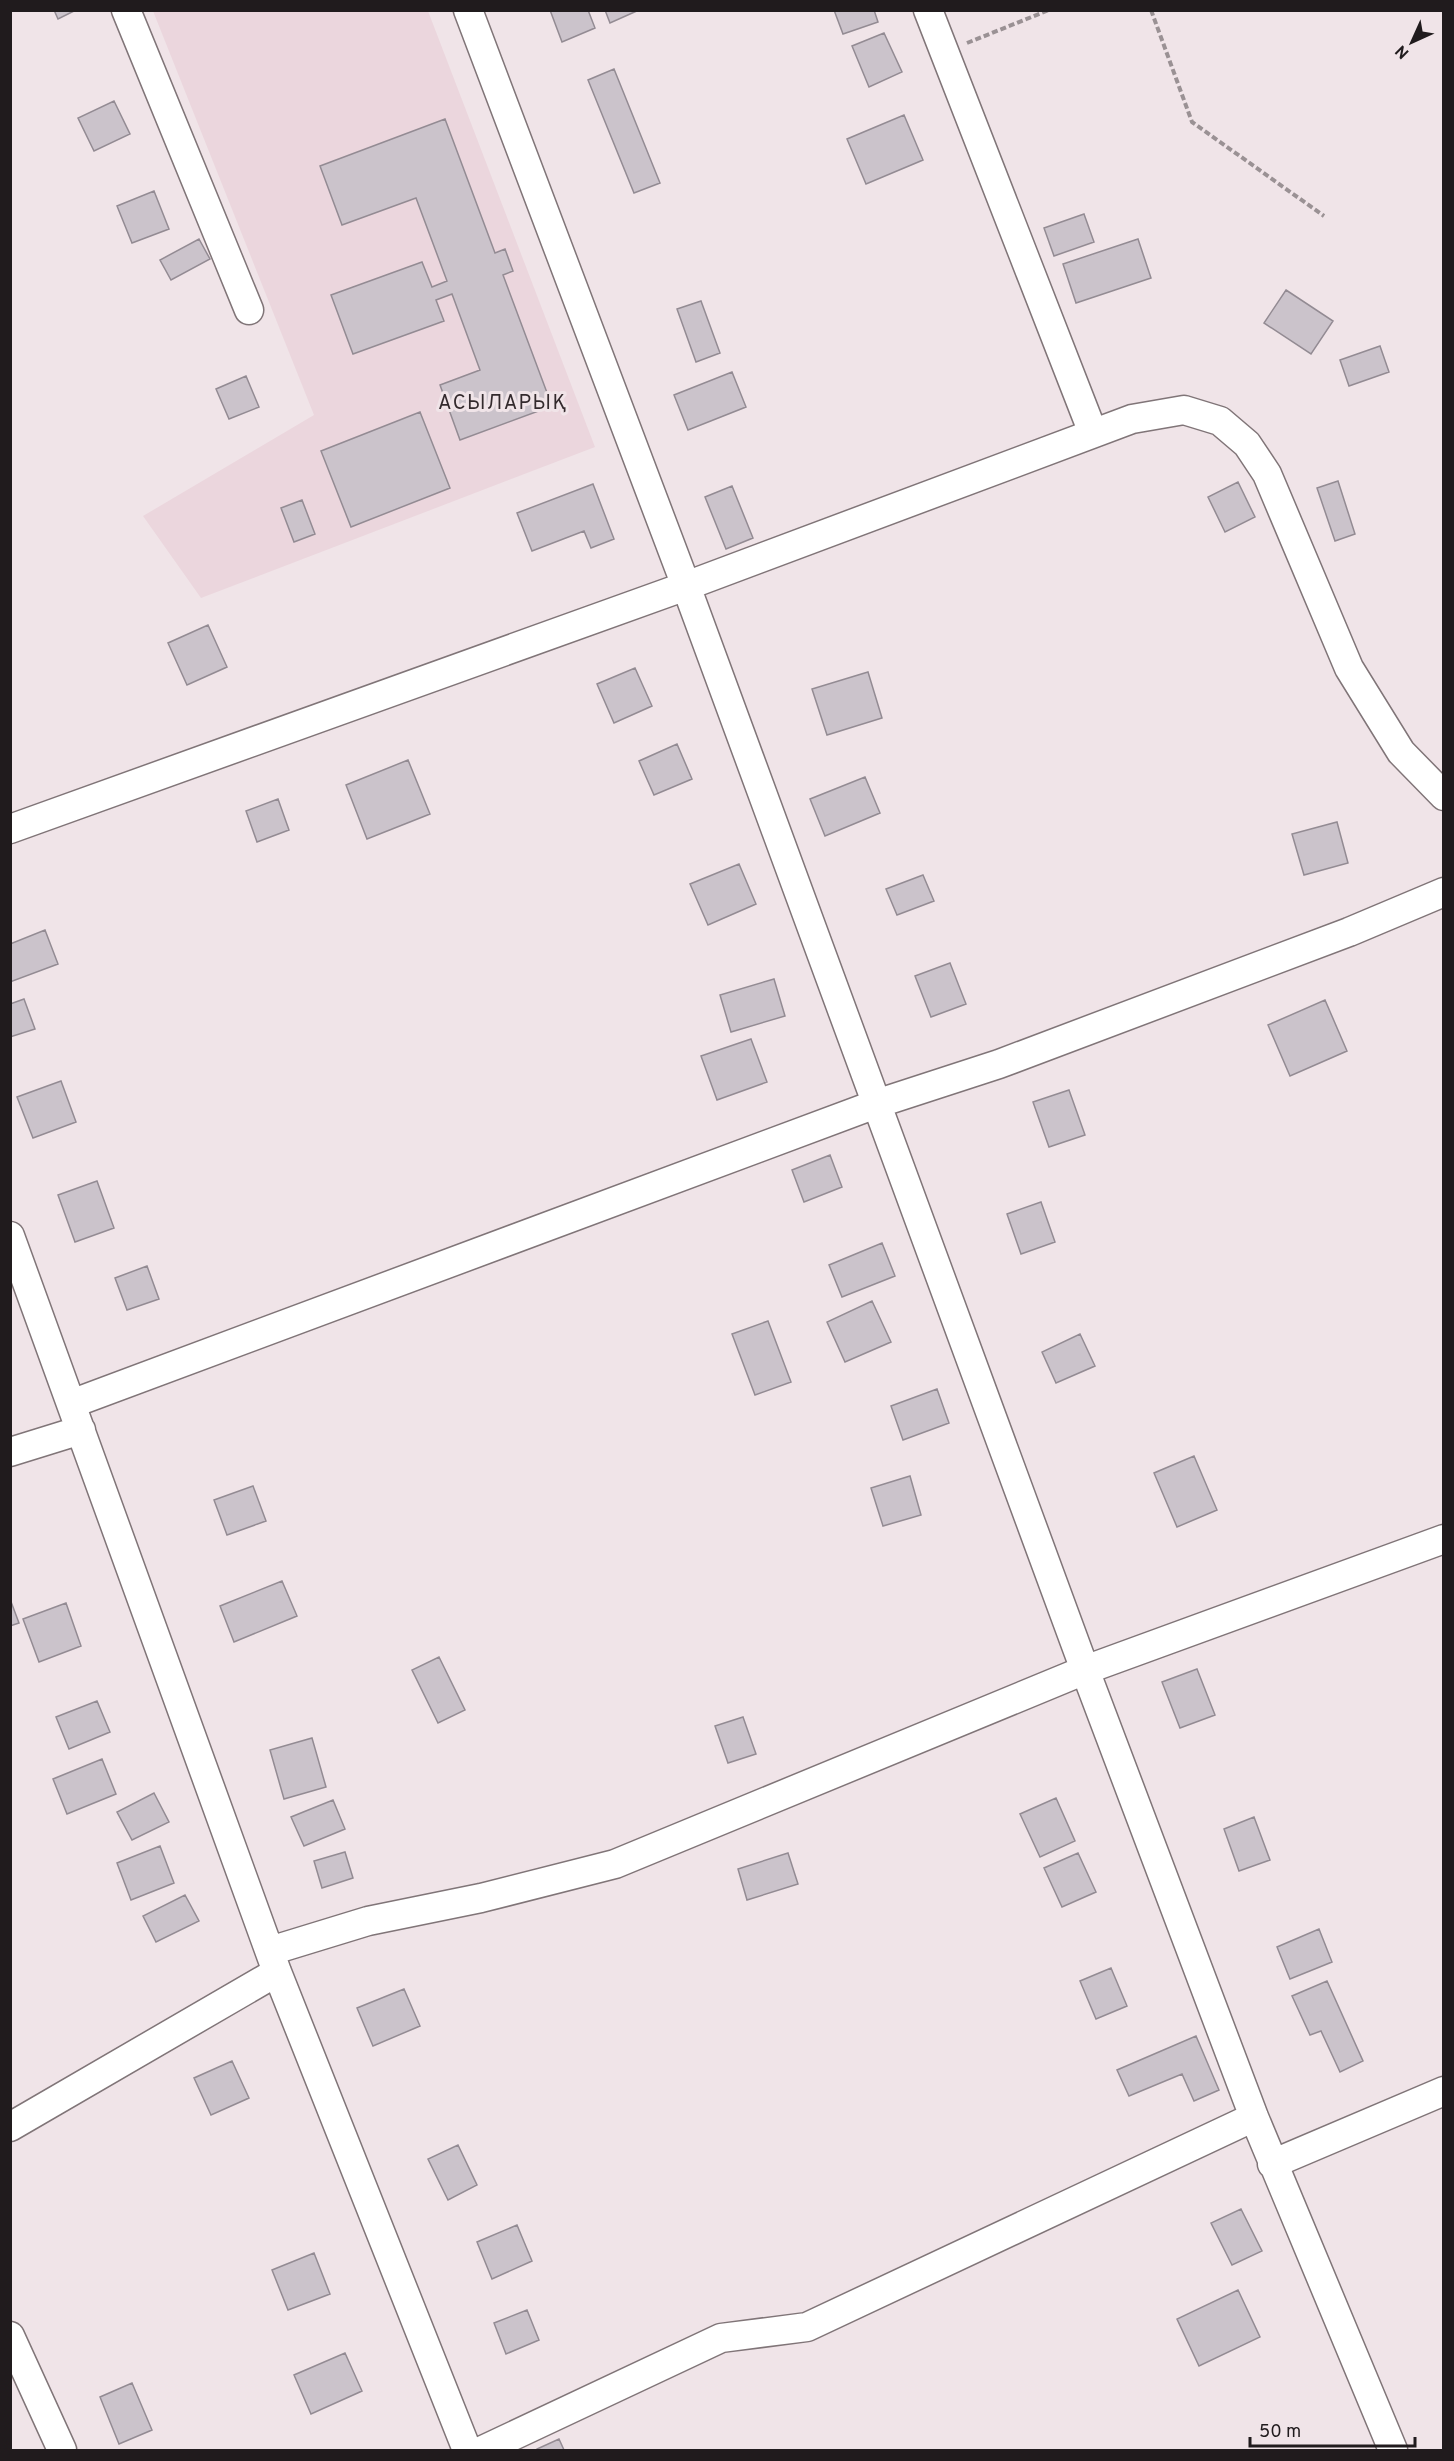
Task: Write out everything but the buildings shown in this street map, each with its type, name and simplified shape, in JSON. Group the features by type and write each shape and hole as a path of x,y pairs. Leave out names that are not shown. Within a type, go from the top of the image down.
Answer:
{"street":[{"path":"126,10 249,310"},
{"path":"468,10 686,586 1084,1670 1272,2164 1393,2451"},
{"path":"928,10 1093,434"},
{"path":"10,829 686,586 1132,419 1184,410 1220,420 1247,444 1267,474 1349,668 1401,752 1443,796"},
{"path":"71,1404 876,1104 1010,1060 1350,932 1443,892"},
{"path":"10,1236 273,1962 467,2451"},
{"path":"10,1452 81,1430"},
{"path":"10,2127 273,1962 368,1921 481,1898 615,1864 1084,1670 1443,1539"},
{"path":"1272,2164 1443,2091"},
{"path":"483,2451 721,2338 807,2327 1254,2117"},
{"path":"10,2336 62,2451"}],"path":[{"path":"944,52 1049,10"},
{"path":"1151,10 1192,122 1324,216"}],"shaded area":[{"path":"153,11 428,11 595,447 201,598 143,516 314,415"}],"district":[{"name":"АСЫЛАРЫҚ","path":"503,404"}]}
